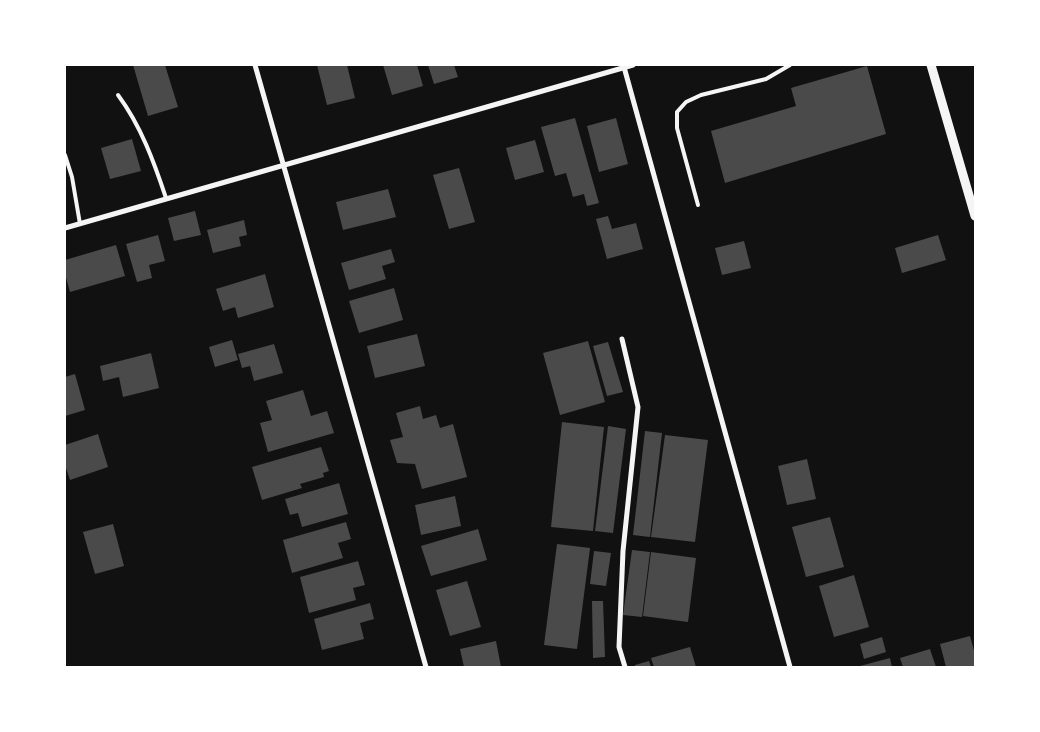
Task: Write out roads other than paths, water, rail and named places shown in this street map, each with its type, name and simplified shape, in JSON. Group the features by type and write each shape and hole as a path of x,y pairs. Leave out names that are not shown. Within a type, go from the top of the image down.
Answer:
{"street":[{"path":"255,65 426,667"},
{"path":"65,228 633,65"},
{"path":"931,65 975,216"},
{"path":"624,68 790,667"},
{"path":"622,340 638,407 623,551 620,647 625,667"}],"lane":[{"path":"776,65 778,72"},
{"path":"698,205 677,128 678,112 686,102 701,96 751,84 790,65"},
{"path":"118,95 142,133 166,198"},
{"path":"65,155 72,177 80,224"}]}
